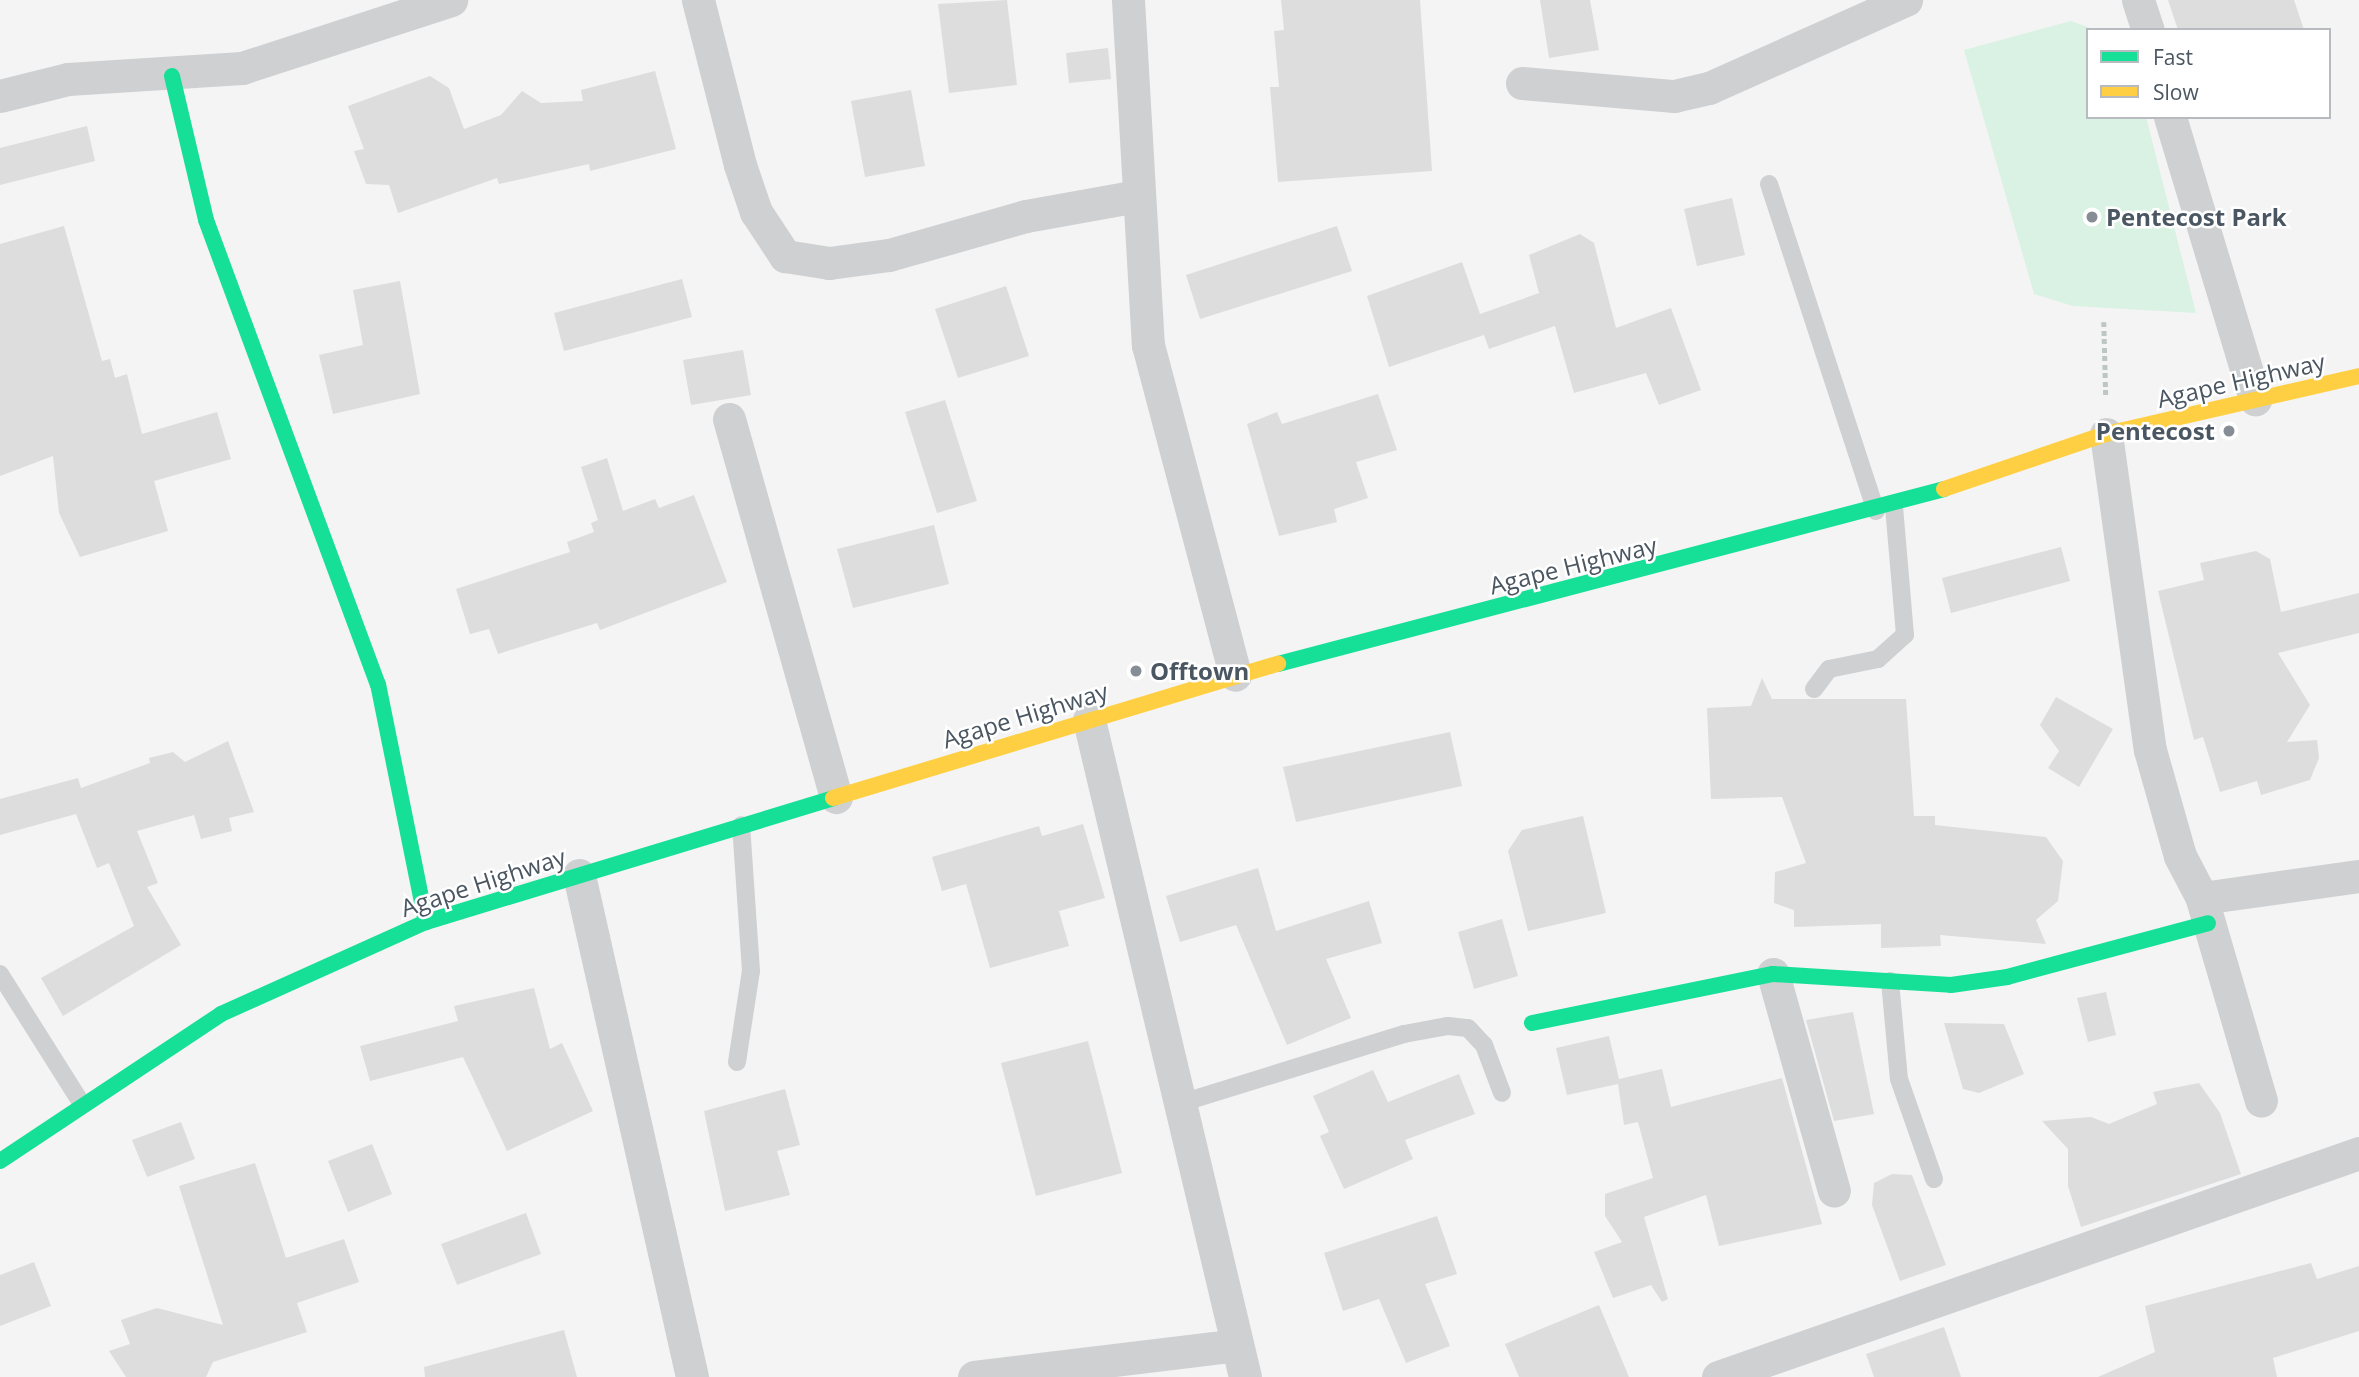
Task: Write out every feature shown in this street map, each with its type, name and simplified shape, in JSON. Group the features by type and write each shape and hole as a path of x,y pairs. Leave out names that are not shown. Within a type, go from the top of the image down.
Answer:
{"street":[{"path":"0,96 68,79 172,76 242,68 451,0"},
{"path":"698,0 740,165 756,212 785,256 830,263 889,255 1026,216 1137,197"},
{"path":"1128,0 1137,197 1148,345 1235,675"},
{"path":"1522,83 1674,96 1709,88 1906,0"},
{"path":"2138,0 2147,28"},
{"path":"172,76 211,233 378,684 426,922"},
{"path":"2171,119 2255,400"},
{"name":"Agape Highway","path":"0,1161 82,1104 231,1008 426,922 1235,675 1876,511 2106,434 2359,376"},
{"path":"729,418 836,797"},
{"path":"2106,434 2150,750 2180,856 2205,911 2261,1101"},
{"path":"1089,720 1178,1104 1245,1377"},
{"path":"579,875 692,1377"},
{"path":"1532,1023 1773,974 1951,985 2007,978 2205,911 2359,876"},
{"path":"1773,974 1834,1191"},
{"path":"1717,1377 2359,1153"},
{"path":"974,1377 1237,1345"}],"lane":[{"path":"1769,184 1876,511"},
{"path":"1814,689 1829,669 1878,659 1896,649 1905,635 1894,506"},
{"path":"737,1062 751,971 741,825"},
{"path":"0,974 82,1104"},
{"path":"1889,981 1899,1079 1934,1179"},
{"path":"1178,1104 1404,1034 1448,1026 1468,1028 1484,1045 1502,1093"}],"path":[{"path":"2104,322 2106,434"}],"green space":[{"name":"Pentecost Park","path":"2071,21 2090,28 2086,28 2086,119 2147,119 2196,313 2073,306 2034,294 1964,50"}],"building":[{"path":"1007,0 1017,85 949,93 938,4"},
{"path":"1281,0 1420,0 1432,171 1278,182 1270,87 1279,87 1274,31 1284,30"},
{"path":"1540,0 1590,0 1599,50 1549,58"},
{"path":"2168,0 2294,0 2303,28 2177,28"},
{"path":"1108,48 1111,79 1069,83 1066,53"},
{"path":"655,71 676,149 590,171 589,164 499,184 497,178 398,213 389,185 366,184 354,151 364,149 348,106 430,76 449,88 464,129 501,115 522,91 541,103 583,101 581,90"},
{"path":"911,90 925,166 865,177 851,101"},
{"path":"87,126 95,161 0,185 0,148"},
{"path":"1732,198 1745,255 1697,266 1684,209"},
{"path":"64,226 102,361 110,359 115,378 127,374 142,434 217,412 231,459 154,481 168,531 80,557 59,513 53,456 0,476 0,244"},
{"path":"1337,226 1352,271 1200,319 1186,275"},
{"path":"1580,234 1594,243 1616,328 1671,308 1701,390 1659,405 1646,373 1574,393 1555,326 1489,349 1484,335 1389,367 1367,296 1462,262 1480,314 1539,293 1529,255"},
{"path":"682,279 692,317 564,351 554,313"},
{"path":"400,281 420,394 333,414 319,355 363,345 353,290"},
{"path":"1006,286 1029,356 958,378 935,309"},
{"path":"743,350 751,395 691,405 683,360"},
{"path":"1378,394 1397,450 1356,462 1368,498 1334,509 1337,522 1279,536 1247,424 1277,412 1282,424"},
{"path":"945,400 977,501 937,513 905,412"},
{"path":"607,458 623,511 655,499 659,508 694,495 727,582 600,630 597,623 498,654 489,629 470,634 456,589 570,552 567,542 594,532 591,523 598,520 581,467"},
{"path":"934,525 949,584 853,608 837,549"},
{"path":"2061,547 2070,581 1951,613 1942,578"},
{"path":"2256,551 2270,559 2281,612 2359,593 2359,633 2278,653 2310,705 2287,742 2317,740 2319,758 2310,780 2261,795 2257,781 2220,792 2203,737 2194,740 2158,591 2204,580 2200,563"},
{"path":"1762,678 1772,699 1906,699 1914,816 1935,816 1935,825 2046,837 2063,861 2058,901 2036,920 2046,944 1940,935 1941,946 1881,948 1881,924 1794,927 1794,910 1774,903 1775,872 1806,863 1782,797 1711,799 1707,708 1751,706"},
{"path":"2056,697 2113,729 2079,787 2048,768 2059,751 2040,725"},
{"path":"1450,732 1462,786 1296,822 1283,767"},
{"path":"228,741 254,812 229,818 232,831 201,839 194,815 137,831 158,883 147,887 181,945 63,1016 41,978 134,926 109,863 97,868 76,814 0,835 0,799 78,778 81,788 150,763 149,758 173,752 185,762"},
{"path":"1583,816 1606,913 1528,931 1508,851 1522,830"},
{"path":"1083,824 1105,898 1059,911 1069,946 990,968 966,884 942,891 932,857 1039,826 1042,836"},
{"path":"1258,868 1276,931 1369,901 1382,943 1326,959 1351,1018 1287,1045 1236,925 1180,942 1166,896"},
{"path":"1502,919 1518,976 1474,989 1458,932"},
{"path":"534,988 550,1049 562,1043 593,1111 507,1151 463,1057 370,1081 360,1046 458,1021 454,1006"},
{"path":"2106,992 2116,1035 2088,1042 2077,998"},
{"path":"1853,1012 1874,1114 1834,1121 1806,1020"},
{"path":"1944,1023 2004,1024 2024,1074 1979,1093 1963,1089"},
{"path":"1609,1036 1619,1079 1662,1069 1671,1107 1782,1078 1822,1224 1719,1246 1706,1195 1644,1217 1668,1299 1662,1302 1651,1285 1613,1298 1594,1252 1622,1242 1605,1216 1605,1194 1653,1178 1638,1122 1624,1125 1618,1084 1567,1095 1556,1048"},
{"path":"1088,1041 1122,1173 1036,1196 1001,1063"},
{"path":"1373,1070 1388,1102 1459,1074 1475,1114 1405,1140 1413,1159 1344,1189 1320,1136 1329,1132 1313,1096"},
{"path":"2199,1083 2220,1113 2241,1174 2081,1227 2068,1186 2068,1149 2042,1121 2091,1117 2109,1124 2157,1104 2153,1092"},
{"path":"785,1089 800,1145 777,1151 790,1195 725,1211 704,1111"},
{"path":"181,1122 195,1159 147,1177 132,1140"},
{"path":"372,1144 392,1194 348,1212 328,1161"},
{"path":"255,1163 286,1258 344,1239 359,1282 297,1303 307,1332 213,1362 206,1377 126,1377 109,1351 130,1344 121,1320 157,1308 223,1325 179,1186"},
{"path":"1892,1174 1912,1175 1946,1265 1900,1281 1872,1205 1874,1183"},
{"path":"526,1213 541,1254 457,1285 441,1244"},
{"path":"1437,1216 1457,1274 1425,1284 1450,1346 1406,1363 1379,1299 1343,1311 1324,1253"},
{"path":"34,1262 51,1306 0,1326 0,1275"},
{"path":"2311,1263 2317,1279 2359,1266 2359,1331 2273,1358 2277,1377 2098,1377 2155,1352 2145,1306"},
{"path":"1599,1305 1629,1377 1519,1377 1505,1344"},
{"path":"1944,1327 1961,1377 1874,1377 1866,1354"},
{"path":"564,1330 577,1377 425,1377 424,1367"}],"traffic: fast":[{"path":"172,76 206,220 378,684 426,922"},
{"path":"1278,664 1944,489"},
{"path":"0,1161 221,1014 426,922 833,798"},
{"path":"1532,1023 1773,974 1951,985 2007,977 2208,923"}],"traffic: slow":[{"path":"1944,489 2106,434 2359,376"},
{"path":"833,798 1278,664"}],"place":[{"name":"Pentecost Park","path":"2092,217"},
{"name":"Pentecost","path":"2229,431"},
{"name":"Offtown","path":"1136,671"}]}
